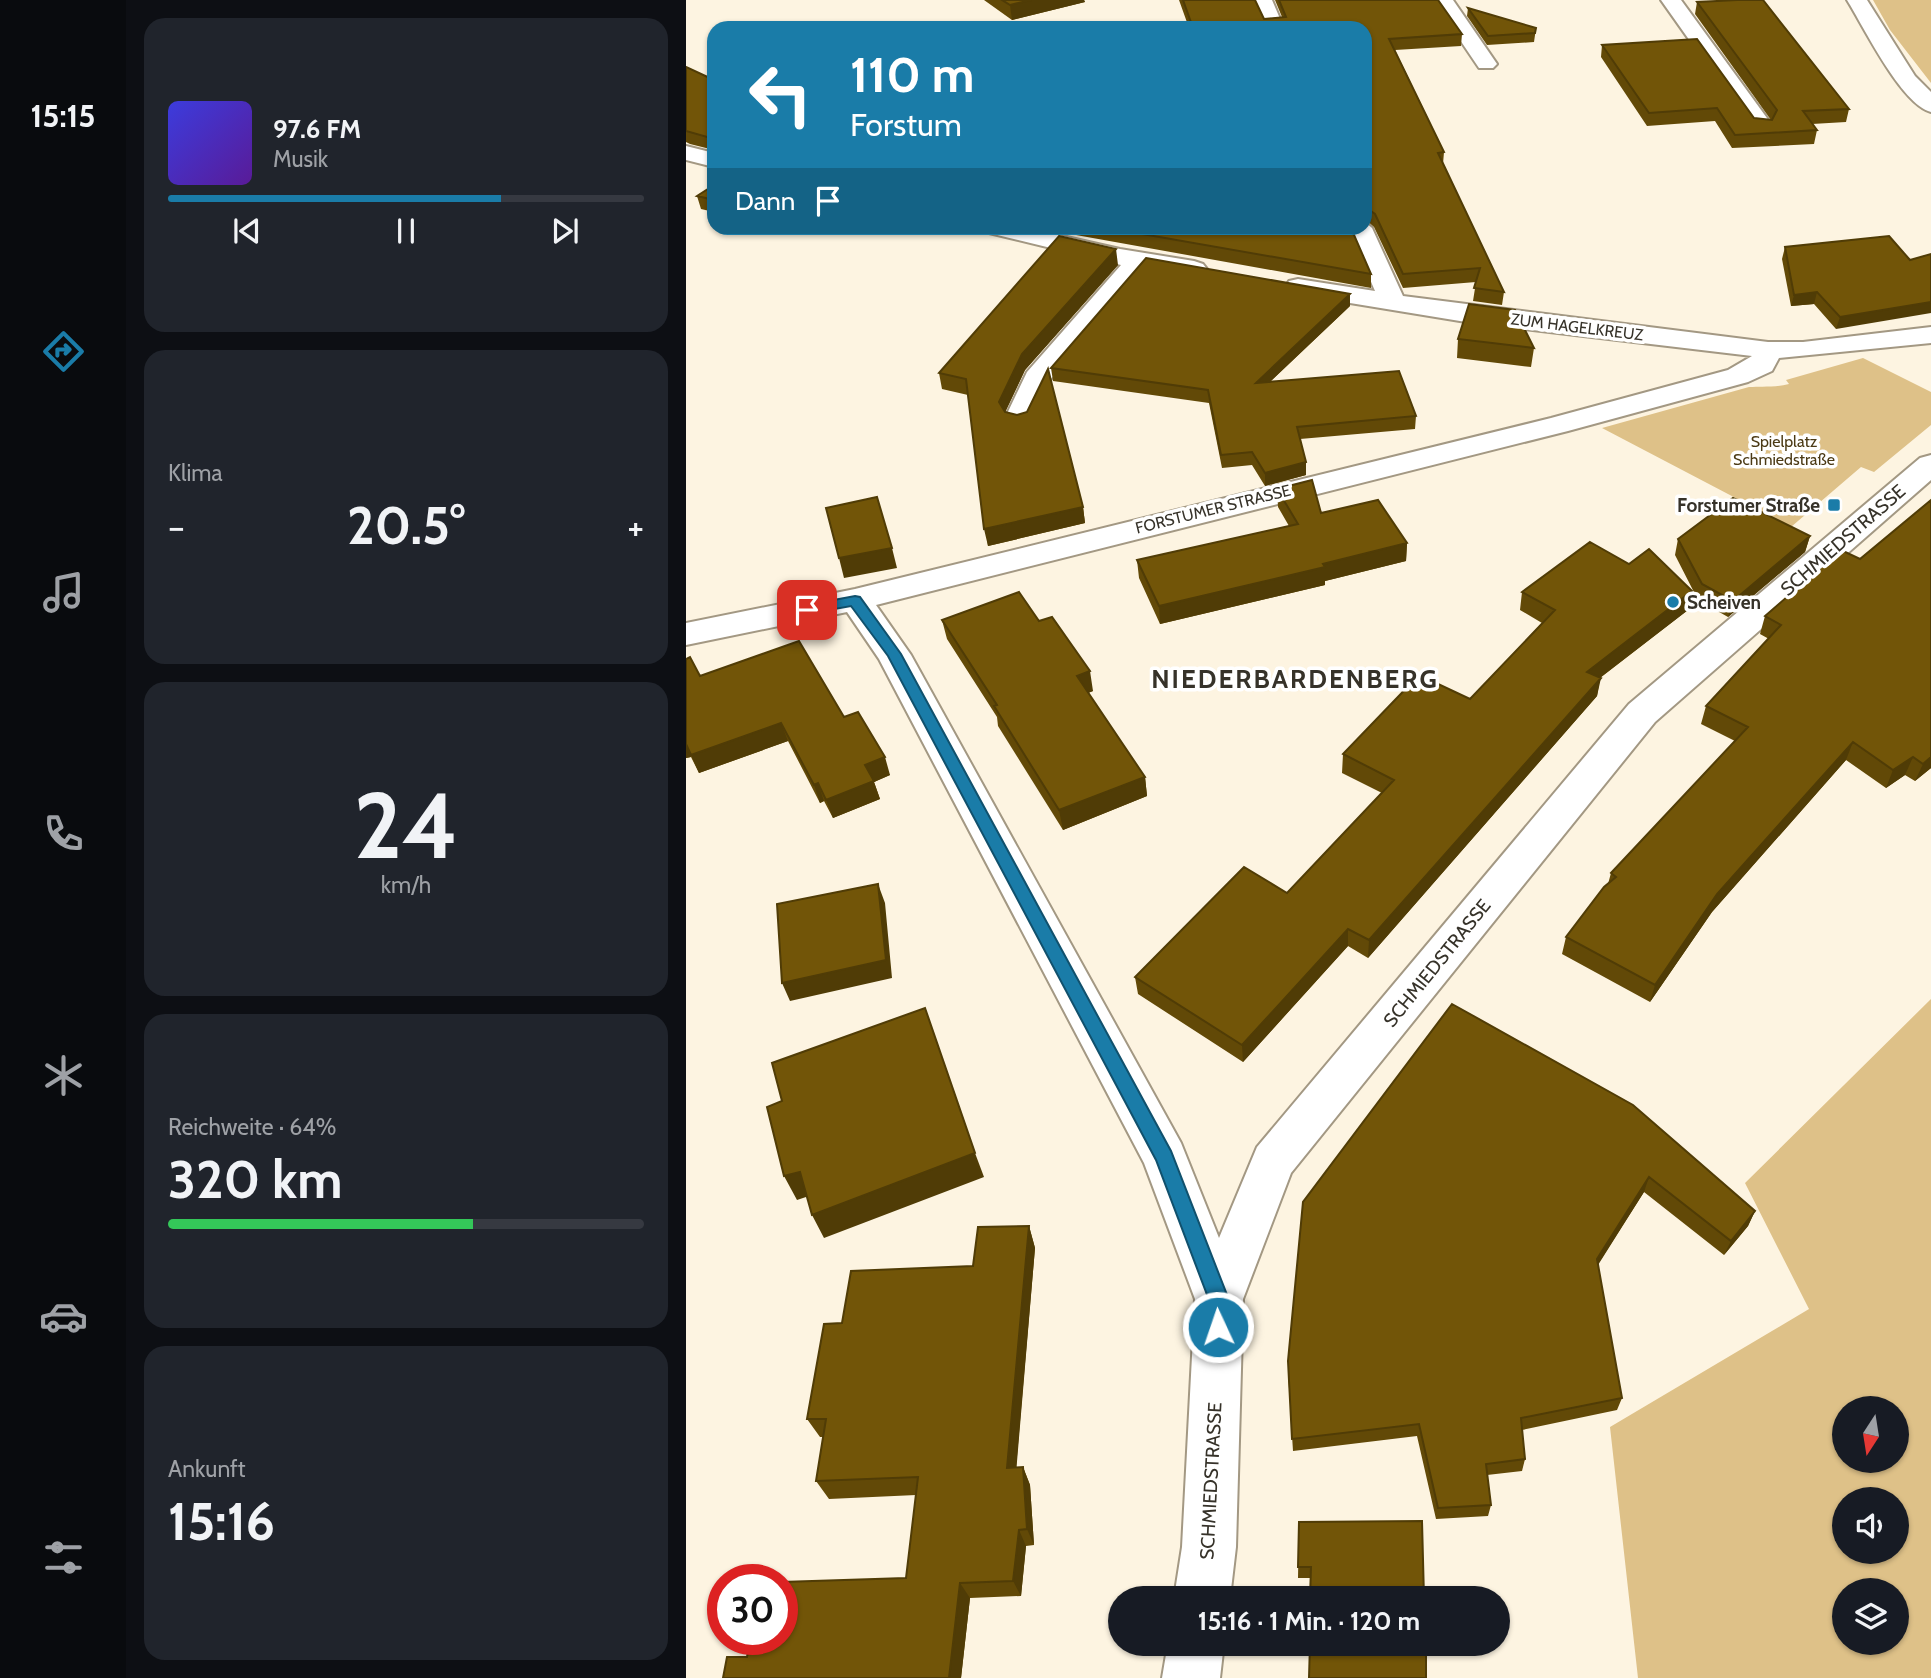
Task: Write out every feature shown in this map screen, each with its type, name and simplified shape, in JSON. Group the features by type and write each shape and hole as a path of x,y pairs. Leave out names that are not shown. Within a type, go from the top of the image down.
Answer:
{"street":[{"path":"1262,0 1271,21"},
{"path":"1443,0 1486,64"},
{"path":"1671,0 1760,125"},
{"path":"1857,0 1907,80 1931,105"},
{"path":"686,153 707,158"},
{"path":"1029,235 1139,260 1219,274"},
{"path":"1363,235 1393,303"},
{"path":"1019,421 1037,378 1139,260"},
{"name":"ZUM HAGELKREUZ","path":"1272,283 1393,303 1768,350"},
{"path":"1768,350 1803,350 1931,335"},
{"name":"FORSTUMER STRASSE","path":"686,634 855,600 1248,500 1558,425 1738,376 1762,365 1768,350"},
{"name":"SCHMIEDSTRASSE","path":"1204,1586 1209,1547 1219,1300 1273,1161 1642,713 1931,464"},
{"path":"855,600 894,654 1165,1157 1219,1300"},
{"path":"1191,1678 1194,1656"}],"green space":[{"path":"1873,0 1931,0 1931,83 1890,30"},
{"name":"Spielplatz Schmiedstraße","path":"1863,358 1931,392 1931,425 1874,472 1861,467 1791,527 1602,428 1749,387 1789,384 1786,380"},
{"path":"1931,999 1931,1678 1638,1678 1610,1427 1809,1309 1745,1183"}],"building":[{"path":"1002,0 1031,0 1010,5"},
{"path":"1183,0 1255,0 1264,19 1286,17 1279,0 1438,0 1462,34 1389,39 1444,152 1438,153 1504,292 1474,288 1480,268 1403,274 1372,212 1372,21 1190,21"},
{"path":"1763,0 1849,109 1803,111 1817,130 1735,135 1717,108 1649,113 1602,45 1697,39 1754,118 1772,120 1777,110 1697,2"},
{"path":"1468,8 1536,28 1535,33 1488,36"},
{"path":"686,67 707,77 707,137 686,131"},
{"path":"707,190 707,198 697,196"},
{"path":"1148,235 1354,235 1371,274"},
{"path":"1059,236 1116,249 1022,354 999,402 1005,412 1017,415 1027,412 1048,369 1083,507 984,529 966,379 939,373"},
{"path":"1889,236 1910,260 1931,254 1931,302 1840,317 1817,292 1794,295 1785,247"},
{"path":"1146,258 1350,294 1256,383 1399,371 1416,416 1297,427 1306,462 1265,473 1252,452 1221,455 1208,390 1051,368"},
{"path":"1469,304 1515,310 1534,348 1458,339"},
{"path":"1312,480 1321,513 1378,500 1407,543 1323,564 1325,567 1159,606 1137,560 1298,524 1277,489"},
{"path":"877,497 892,548 839,558 826,508"},
{"path":"1733,498 1810,536 1733,601 1702,584 1678,539"},
{"path":"1931,500 1931,757 1923,764 1913,757 1893,770 1853,742 1717,894 1655,985 1566,937 1604,887 1616,877 1611,873 1748,727 1706,706 1781,625 1765,616 1841,550 1860,559"},
{"path":"1590,542 1629,564 1649,549 1692,591 1587,672 1601,678 1369,940 1348,929 1242,1045 1135,977 1244,867 1287,893 1394,780 1343,754 1419,675 1470,699 1555,610 1522,592"},
{"path":"1019,592 1039,621 1052,617 1090,671 1077,676 1145,777 1059,810 994,706 997,705 942,620"},
{"path":"799,641 844,717 858,712 885,757 865,765 874,781 826,800 818,783 814,785 781,723 691,755 686,744 686,659 690,657 700,676"},
{"path":"878,884 886,960 782,983 777,904"},
{"path":"1452,1004 1633,1105 1755,1211 1731,1241 1649,1177 1597,1259 1622,1398 1521,1418 1525,1459 1486,1464 1491,1505 1438,1508 1419,1424 1292,1439 1288,1361 1303,1202"},
{"path":"925,1008 975,1153 812,1215 800,1172 784,1176 767,1107 782,1101 772,1063"},
{"path":"1029,1226 1007,1468 1023,1467 1027,1529 1019,1530 1013,1581 960,1583 949,1678 723,1678 727,1657 798,1655 798,1581 906,1578 918,1477 816,1481 826,1419 807,1419 824,1324 842,1323 851,1271 973,1266 978,1227"},
{"path":"1422,1521 1424,1586 1310,1586 1311,1567 1298,1567 1299,1522"},
{"path":"1310,1656 1426,1656 1426,1678 1309,1678"}],"place":[{"name":"Forstumer Straße","path":"1834,505"},
{"name":"Scheiven","path":"1673,602"}],"district":[{"name":"NIEDERBARDENBERG","path":"1295,679"}],"route":[{"path":"807,610 855,600 894,654 1165,1157 1219,1300 1218,1327"}]}
